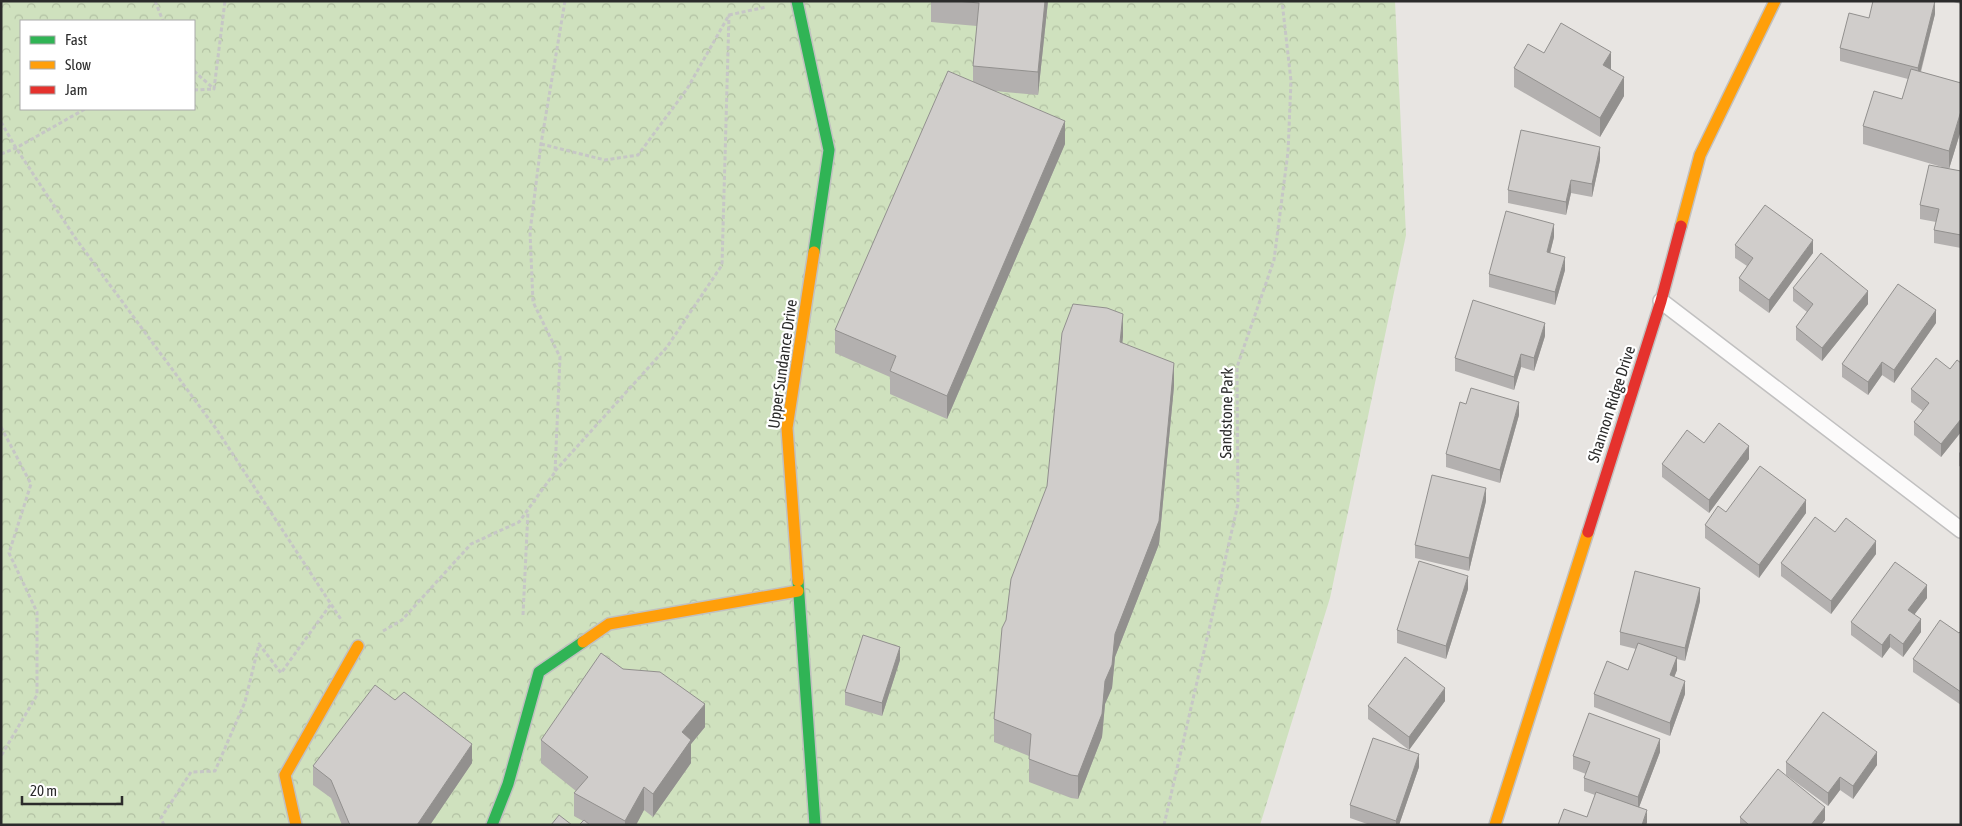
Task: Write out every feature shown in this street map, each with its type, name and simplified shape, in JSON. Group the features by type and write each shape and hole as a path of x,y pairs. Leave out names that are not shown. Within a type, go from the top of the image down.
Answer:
{"street":[{"name":"Upper Sundance Drive","path":"797,1 829,150 787,428 815,825"},
{"name":"Shannon Ridge Drive","path":"1495,825 1661,302 1700,155 1775,1"},
{"path":"492,825 508,784 539,672 609,624 798,591"},
{"path":"296,825 285,775 358,646"}],"lane":[{"path":"1661,302 1961,530"}],"path":[{"path":"156,1 163,20"},
{"path":"214,89 226,1"},
{"path":"555,472 560,357 533,302 530,232 541,144 565,1"},
{"name":"Sandstone Park","path":"1164,825 1238,504 1237,366 1274,260 1288,152 1291,81 1282,1"},
{"path":"541,144 606,160 638,155 687,89 730,14 774,5"},
{"path":"1,122 76,239 217,430 358,646 402,620 471,544 519,522 555,472 667,347 722,265 730,14"},
{"path":"195,72 214,89"},
{"path":"195,90 214,89"},
{"path":"1,154 16,148 83,110"},
{"path":"1,426 31,484 9,553 37,612 37,696 1,756"},
{"path":"523,616 528,510"},
{"path":"164,825 161,818 191,772 215,771 245,702 259,644 281,673 331,604"}],"green space":[{"path":"1,1 1395,1 1406,235 1330,598 1260,825 1,825"}],"building":[{"path":"956,1 1045,1 1038,72 973,66 979,3"},
{"path":"1873,1 1935,1 1918,68 1840,48 1849,13 1869,18"},
{"path":"1561,23 1611,52 1603,65 1624,77 1600,118 1514,68 1528,44 1544,53"},
{"path":"1911,69 1961,83 1961,111 1949,151 1863,126 1874,91 1902,99"},
{"path":"948,71 1065,121 947,396 890,371 896,356 835,330"},
{"path":"1521,130 1600,147 1592,184 1571,180 1566,202 1508,190"},
{"path":"1929,165 1961,171 1961,235 1934,230 1939,209 1920,205"},
{"path":"1765,205 1813,240 1769,300 1739,278 1753,258 1735,245"},
{"path":"1506,211 1554,224 1547,252 1565,257 1555,292 1489,274"},
{"path":"1821,253 1868,291 1822,348 1796,327 1813,304 1793,288"},
{"path":"1898,284 1936,310 1894,370 1882,362 1868,382 1842,364"},
{"path":"1473,300 1545,323 1534,358 1521,354 1514,377 1455,358"},
{"path":"1073,304 1107,308 1123,314 1120,342 1174,363 1159,521 1115,634 1112,665 1105,681 1102,714 1078,776 1029,759 1031,734 994,719 1002,628 1006,620 1011,579 1047,486 1062,333"},
{"path":"1936,358 1950,369 1957,360 1961,363 1961,419 1941,444 1914,422 1929,403 1911,389"},
{"path":"1471,388 1519,402 1500,470 1446,454 1460,402 1466,404"},
{"path":"1719,423 1749,446 1709,500 1662,464 1687,430 1704,443"},
{"path":"1760,466 1806,500 1759,565 1705,525 1718,506 1726,512"},
{"path":"1432,475 1486,488 1469,558 1415,545"},
{"path":"1815,517 1835,532 1846,518 1876,541 1831,601 1781,563"},
{"path":"1419,561 1468,576 1446,646 1397,630"},
{"path":"1895,562 1927,585 1908,610 1921,619 1903,644 1890,634 1882,645 1851,622"},
{"path":"1635,571 1700,588 1685,648 1620,632"},
{"path":"1940,620 1959,633 1961,631 1961,692 1913,659"},
{"path":"863,635 900,647 882,703 845,692"},
{"path":"1638,643 1677,657 1670,675 1685,681 1670,723 1594,694 1607,661 1628,670"},
{"path":"601,653 623,669 660,672 705,704 682,732 691,740 653,794 644,787 625,821 574,793 588,777 541,740"},
{"path":"1405,657 1445,688 1409,737 1368,706"},
{"path":"375,685 395,700 404,692 472,744 417,825 351,825 331,780 313,766"},
{"path":"1823,712 1877,752 1853,786 1840,777 1828,793 1786,762"},
{"path":"1589,713 1660,739 1638,797 1584,778 1590,762 1573,756"},
{"path":"1373,738 1419,754 1396,821 1350,805"},
{"path":"1778,769 1825,807 1811,825 1749,825 1740,817"},
{"path":"1596,792 1647,810 1642,825 1558,825 1564,809 1587,817"},
{"path":"559,815 572,825 551,825"},
{"path":"584,820 590,825 579,825"}],"traffic: fast":[{"path":"797,1 829,150 814,252"},
{"path":"798,581 815,825"},
{"path":"492,825 508,784 539,672 583,642"}],"traffic: slow":[{"path":"1681,226 1700,155 1775,1"},
{"path":"798,581 787,428 814,252"},
{"path":"1495,825 1588,532"},
{"path":"583,642 609,624 798,591"},
{"path":"296,825 285,775 358,646"}],"traffic: jam":[{"path":"1588,532 1661,301 1681,226"}]}
